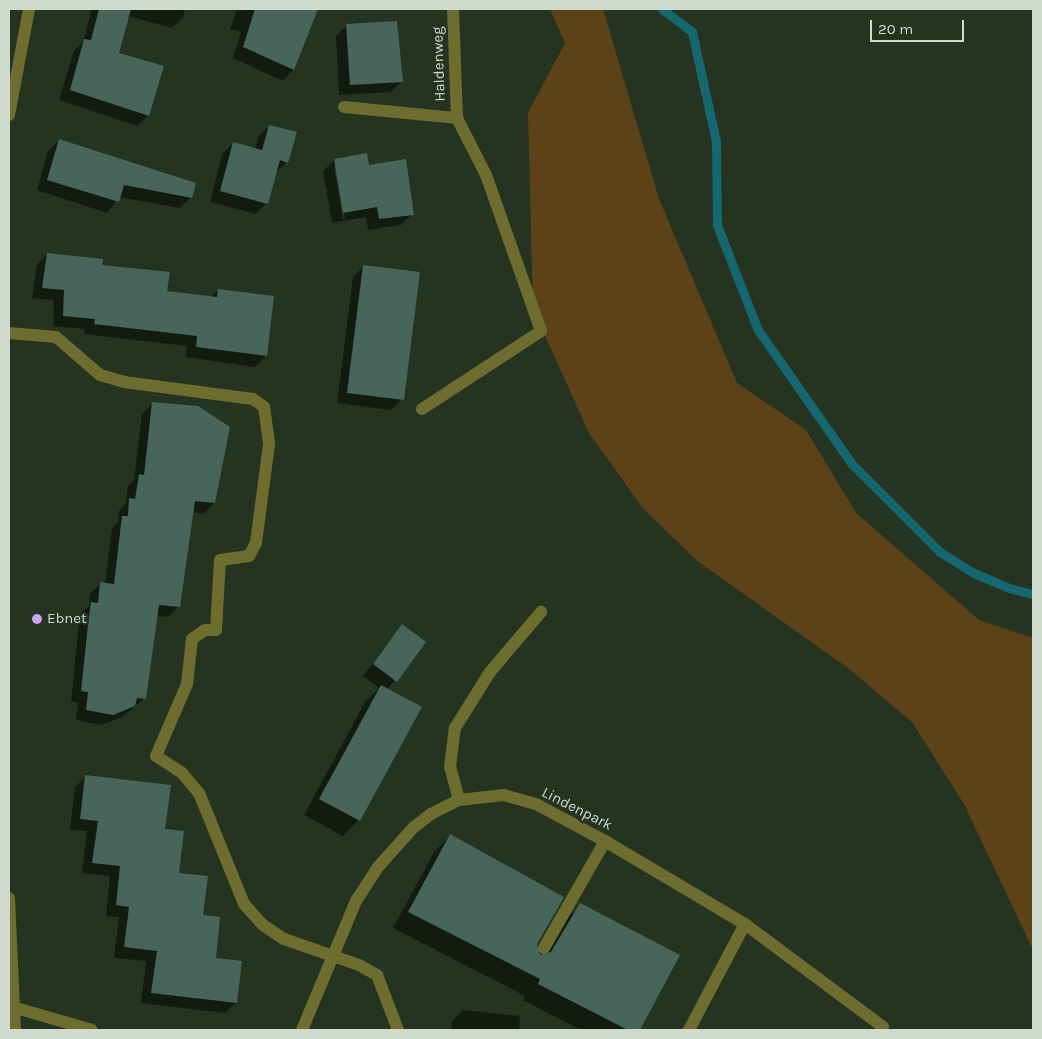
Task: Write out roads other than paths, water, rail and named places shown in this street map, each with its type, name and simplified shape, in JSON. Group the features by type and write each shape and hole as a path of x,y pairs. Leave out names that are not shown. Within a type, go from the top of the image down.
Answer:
{"street":[{"path":"9,115 29,9"},
{"name":"Haldenweg","path":"453,9 457,118"},
{"path":"344,107 457,118 486,175 540,331 422,409"},
{"path":"9,334 56,337 100,375 124,382 253,400 264,408 268,444 256,543 249,556 220,560 216,630 205,630 192,639 186,684 156,756 182,773 198,793 244,904 263,925 284,939 377,975 398,1030"},
{"path":"459,800 450,767 454,728 490,672 541,612"},
{"name":"Lindenpark","path":"302,1030 356,901 378,867 412,828 459,800 504,795 536,804 604,841 745,924 882,1029"},
{"path":"544,948 604,841"},
{"path":"9,898 11,1007 15,1030"},
{"path":"689,1030 745,924"},
{"path":"11,1007 92,1030"}],"waterway":[{"path":"662,9 692,32 716,141 717,225 758,330 851,463 940,552 974,573 1009,588 1033,594"}],"place":[{"name":"Ebnet","path":"37,619"}]}
